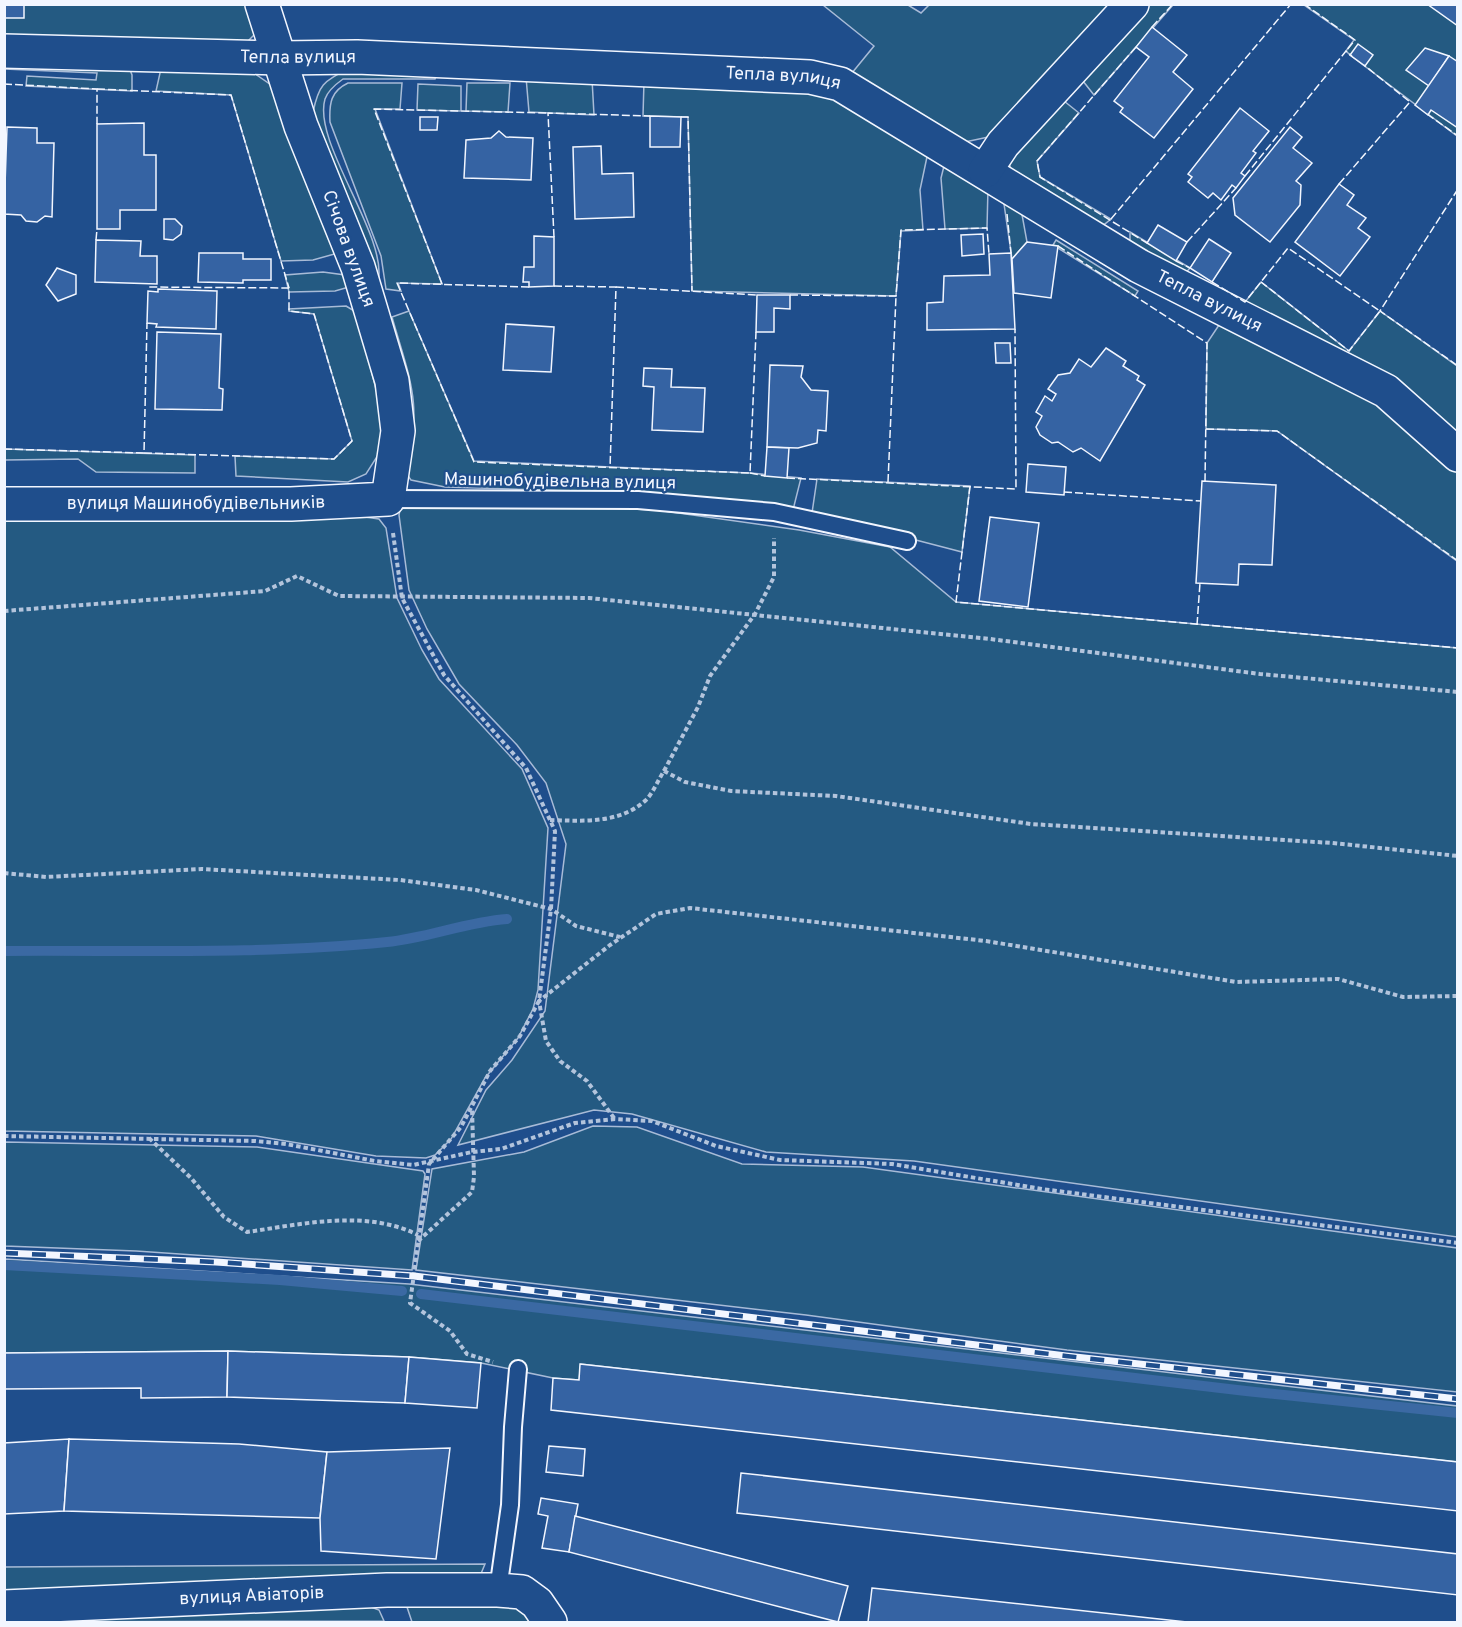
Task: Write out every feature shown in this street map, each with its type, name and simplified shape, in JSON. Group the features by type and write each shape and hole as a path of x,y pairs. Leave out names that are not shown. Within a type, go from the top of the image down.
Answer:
{"street":[{"name":"Січова вулиця","path":"262,4 301,126 358,267 392,381 398,431 388,499"},
{"path":"985,171 1003,144 1132,4"},
{"name":"Тепла вулиця","path":"4,51 279,58 357,57 810,77 840,84 1139,266 1386,391 1458,455"},
{"name":"вулиця Машинобудівельників","path":"4,504 291,504 388,499"},
{"name":"вулиця Авіаторів","path":"4,1607 387,1590 498,1590 522,1592 537,1603 550,1623"}],"lane":[{"name":"Машинобудівельна вулиця","path":"388,499 638,500 774,512 907,541"},
{"path":"498,1590 510,1505 518,1369"}],"path":[{"path":"388,499 402,598 444,675 526,768 555,831 551,909 539,1001 546,1041 560,1061 587,1081 615,1119"},
{"path":"550,820 593,821 624,815 647,799 698,707 710,676 755,614 774,577 774,512"},
{"path":"4,611 265,591 297,576 339,596 589,598 990,639 1260,674 1458,692"},
{"path":"664,771 685,782 731,791 836,796 1031,824 1332,843 1458,856"},
{"path":"4,873 46,877 202,869 400,880 476,890 551,909 576,926 621,937"},
{"path":"518,1369 467,1354 450,1331 410,1303 429,1164 461,1127 490,1071 519,1036 539,1001 621,937 656,914 690,908 986,941 1236,982 1338,979 1403,997 1458,996"},
{"path":"417,1242 472,1192 474,1177 472,1106"},
{"path":"4,1136 149,1138 286,1144 375,1161 413,1165 429,1164 472,1152 501,1149 575,1123 615,1119 652,1121 716,1146 780,1160 892,1164 1042,1189 1458,1243"},
{"path":"149,1138 191,1178 224,1217 247,1232 334,1220 398,1225 418,1235"}],"shaded area":[{"path":"930,4 1123,5 993,136 965,142 847,79 874,46 823,5 908,5 921,13"},
{"path":"4,5 253,5 257,32 244,45 5,40"},
{"path":"1146,5 1173,5 1094,95 1079,76"},
{"path":"1304,5 1457,5 1457,136 1350,55 1346,51 1354,40"},
{"path":"5,60 127,62 132,75 132,91 26,86 27,76 96,80 97,73 5,69"},
{"path":"162,64 248,69 274,87 338,253 313,260 281,261 231,95 156,91"},
{"path":"348,69 436,74 435,79 343,79 330,90 325,99 324,118 329,140 373,241 378,263 378,282 313,112 317,95 323,85"},
{"path":"526,77 592,79 594,115 529,112"},
{"path":"644,81 818,91 848,104 928,152 920,190 923,230 901,231 896,296 692,291 688,117 643,116"},
{"path":"348,83 402,83 400,109 375,109 442,284 398,283 401,291 386,289 381,256 330,122 332,98 342,86"},
{"path":"467,83 510,83 508,112 466,111"},
{"path":"418,84 461,86 461,111 417,110"},
{"path":"1064,101 1079,113 1037,161 1040,177 1111,219 1101,227 1011,170 1007,156"},
{"path":"945,162 988,188 987,228 945,229 941,178"},
{"path":"1003,197 1021,209 1027,242 1012,259"},
{"path":"1130,232 1190,268 1183,276 1130,245"},
{"path":"1056,240 1138,291 1135,296 1053,245"},
{"path":"323,272 345,275 349,287 335,291 289,292 285,275"},
{"path":"1261,282 1349,351 1380,311 1457,366 1457,444 1245,302"},
{"path":"346,306 356,312 383,416 380,452 366,474 348,482 236,476 235,456 334,459 352,441 314,314 289,311 289,309"},
{"path":"409,311 474,461 750,473 801,478 793,510 643,493 445,487 411,480 403,469 410,448 413,428 412,392 392,317"},
{"path":"1223,319 1378,398 1457,468 1457,561 1277,431 1206,429 1207,343"},
{"path":"5,449 195,455 195,473 96,472 78,459 5,460"},
{"path":"817,479 970,486 962,552 812,513"},
{"path":"401,505 537,505 657,510 799,530 890,547 956,602 1457,648 1457,1237 914,1161 766,1152 632,1114 594,1110 458,1145 486,1090 512,1060 545,1011 566,844 546,783 517,745 459,684 427,629 409,590 399,515"},
{"path":"365,517 379,519 386,528 397,598 439,679 522,769 548,828 538,990 533,1009 518,1038 485,1078 451,1139 435,1155 426,1158 376,1156 256,1136 5,1131 4,518"},
{"path":"593,1126 637,1127 742,1164 863,1167 1457,1248 1457,1392 1067,1350 806,1315 416,1270 432,1169 524,1152"},
{"path":"5,1142 257,1147 423,1171 425,1174 412,1270 136,1251 5,1246"},
{"path":"5,1259 409,1284 1457,1406 1457,1462 581,1364 579,1380 553,1378 481,1363 409,1357 228,1351 5,1353"},
{"path":"485,1564 480,1576 5,1595 4,1567"},
{"path":"516,1603 538,1622 412,1622 407,1607 409,1604"},
{"path":"371,1607 379,1610 384,1621 5,1622"}],"building":[{"path":"4,4 24,4 24,18 4,18"},
{"path":"1427,4 1458,4 1458,26"},
{"path":"1152,27 1187,55 1173,72 1193,89 1154,138 1120,112 1123,108 1114,101 1149,57 1136,47"},
{"path":"1358,44 1373,55 1365,66 1350,55"},
{"path":"1425,48 1449,56 1429,86 1406,70"},
{"path":"1449,56 1458,62 1458,128 1431,110 1428,115 1415,105"},
{"path":"1240,108 1269,131 1253,151 1256,153 1241,173 1245,176 1236,188 1232,185 1221,200 1213,193 1208,198 1188,182 1192,177 1188,174"},
{"path":"650,116 681,117 680,147 650,147"},
{"path":"420,117 438,117 437,130 420,130"},
{"path":"144,123 144,155 156,155 156,210 120,210 120,229 97,229 97,124"},
{"path":"7,127 37,128 37,143 54,143 52,217 45,216 37,222 26,221 21,215 4,214"},
{"path":"1290,127 1302,137 1293,148 1312,163 1296,181 1301,185 1300,205 1270,242 1235,215 1233,198"},
{"path":"499,131 506,137 533,138 531,180 464,178 466,140 491,138"},
{"path":"601,146 602,174 633,173 634,217 575,219 573,147"},
{"path":"1339,184 1354,195 1347,205 1366,218 1358,228 1370,237 1340,276 1295,242"},
{"path":"164,219 175,219 182,226 181,234 173,240 164,239"},
{"path":"1158,225 1187,242 1176,261 1147,243"},
{"path":"983,234 984,254 962,256 961,235"},
{"path":"534,236 554,237 554,286 529,287 529,282 523,282 524,267 534,267"},
{"path":"1209,239 1231,253 1212,282 1190,268"},
{"path":"96,240 141,241 140,256 157,256 157,284 95,282"},
{"path":"1027,242 1058,246 1051,298 1014,293 1012,259"},
{"path":"199,253 243,253 243,259 271,259 271,280 243,280 243,283 198,282"},
{"path":"1011,253 1015,329 927,330 927,303 943,302 944,276 990,275 989,254"},
{"path":"57,268 76,275 76,294 58,301 46,285"},
{"path":"158,289 217,291 216,329 156,327 157,324 147,323 148,291 158,292"},
{"path":"757,295 790,295 790,309 774,308 774,332 756,332"},
{"path":"506,324 554,327 551,372 503,370"},
{"path":"157,332 221,334 219,388 223,389 222,410 155,409"},
{"path":"995,343 1010,343 1011,363 996,363"},
{"path":"1106,348 1126,361 1123,366 1139,376 1137,380 1145,385 1100,461 1081,448 1073,452 1058,442 1052,443 1040,435 1036,427 1042,416 1036,412 1045,396 1052,401 1056,394 1048,389 1058,375 1070,373 1079,359 1091,367"},
{"path":"770,365 803,366 801,377 811,390 828,391 826,431 818,430 817,443 798,448 767,447"},
{"path":"644,368 672,369 671,387 705,388 703,432 652,430 654,387 643,386"},
{"path":"767,447 789,448 787,478 765,476"},
{"path":"1028,464 1066,467 1064,495 1026,492"},
{"path":"1202,481 1276,485 1272,565 1239,564 1238,585 1196,583"},
{"path":"990,517 1039,523 1028,607 979,601"},
{"path":"228,1351 227,1397 141,1398 141,1388 4,1389 4,1353"},
{"path":"228,1351 409,1357 405,1403 227,1397"},
{"path":"409,1357 481,1363 477,1408 405,1403"},
{"path":"580,1364 1458,1462 1458,1511 551,1410 553,1378 579,1380"},
{"path":"69,1439 64,1511 4,1514 4,1443"},
{"path":"69,1439 239,1444 327,1452 320,1518 64,1511"},
{"path":"549,1446 585,1449 583,1476 546,1472"},
{"path":"450,1448 436,1559 321,1551 320,1518 327,1452"},
{"path":"741,1473 1458,1554 1458,1595 737,1513"},
{"path":"541,1498 578,1504 569,1552 542,1548 548,1516 538,1514"},
{"path":"575,1516 848,1586 838,1622 569,1552"},
{"path":"872,1588 1187,1622 868,1622"}],"waterway":[{"path":"4,951 196,951 340,946 402,940 477,923 507,919"},
{"path":"4,1265 280,1280 402,1291"},
{"path":"421,1294 1246,1391 1458,1413"}],"railway":[{"path":"4,1253 216,1262 414,1276 1066,1356 1458,1399"}],"fence":[{"path":"1152,27 1173,4"},
{"path":"1111,219 1291,4"},
{"path":"1304,4 1355,40 1346,51"},
{"path":"1136,47 1037,161 1040,177 1147,243"},
{"path":"1245,176 1346,51 1352,56"},
{"path":"1339,184 1410,102 1364,65"},
{"path":"4,84 97,89 97,124"},
{"path":"97,89 231,95 289,288"},
{"path":"442,284 374,109 548,113"},
{"path":"554,237 548,113 650,116"},
{"path":"1427,114 1458,136"},
{"path":"681,117 688,117 692,291"},
{"path":"1187,242 1236,188"},
{"path":"1458,189 1380,311 1458,366"},
{"path":"1007,214 1011,253"},
{"path":"790,295 896,296 901,230 987,228 989,254"},
{"path":"96,240 97,229"},
{"path":"1058,246 1207,343 1205,482"},
{"path":"1212,282 1245,302 1288,248 1380,311 1349,351 1261,282"},
{"path":"1176,261 1190,268"},
{"path":"529,287 397,283 474,462 750,473 756,332"},
{"path":"554,286 616,287 610,468"},
{"path":"144,453 334,459 352,441 314,314 289,311 289,288 148,287"},
{"path":"616,287 757,295"},
{"path":"888,482 896,296"},
{"path":"4,449 144,453 147,323"},
{"path":"787,478 1016,489 1015,329"},
{"path":"1206,429 1277,431 1458,561"},
{"path":"750,473 765,476"},
{"path":"970,486 956,602 1458,648"},
{"path":"1064,492 1201,501"},
{"path":"1197,625 1200,583"}]}
